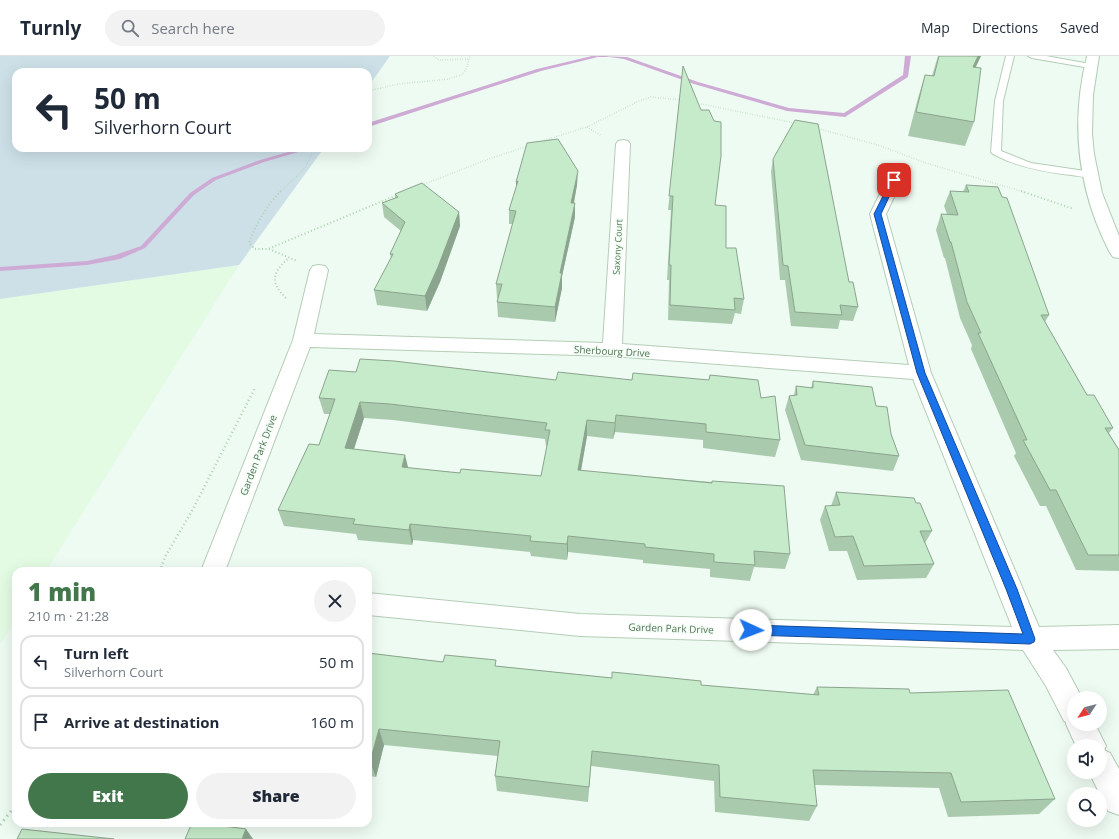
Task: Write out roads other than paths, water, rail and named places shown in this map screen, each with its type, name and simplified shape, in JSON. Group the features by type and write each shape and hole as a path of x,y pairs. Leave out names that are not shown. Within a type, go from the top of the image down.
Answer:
{"street":[{"path":"1091,61 1085,115 1090,174 1100,212 1119,254"},
{"name":"Saxony Court","path":"612,350 623,144"},
{"path":"894,180 878,214 921,373 1011,589 1030,639 1056,677 1067,698"},
{"name":"Garden Park Drive","path":"215,567 303,340 319,270"},
{"name":"Sherbourg Drive","path":"303,340 612,350 921,373"},
{"name":"Garden Park Drive","path":"372,604 580,625 1030,639 1119,638"},
{"path":"1107,777 1119,800"}],"lane":[{"path":"1010,56 1000,102 996,152 1010,161 1031,167 1090,174"},
{"path":"1032,56 1091,61"}],"waterway":[{"path":"372,124 539,70 599,56"},
{"path":"604,56 625,58 696,83 789,110 845,115 906,76 908,56"},
{"path":"0,269 87,263 117,257 143,247 192,194 214,179 262,161 295,152"}]}
